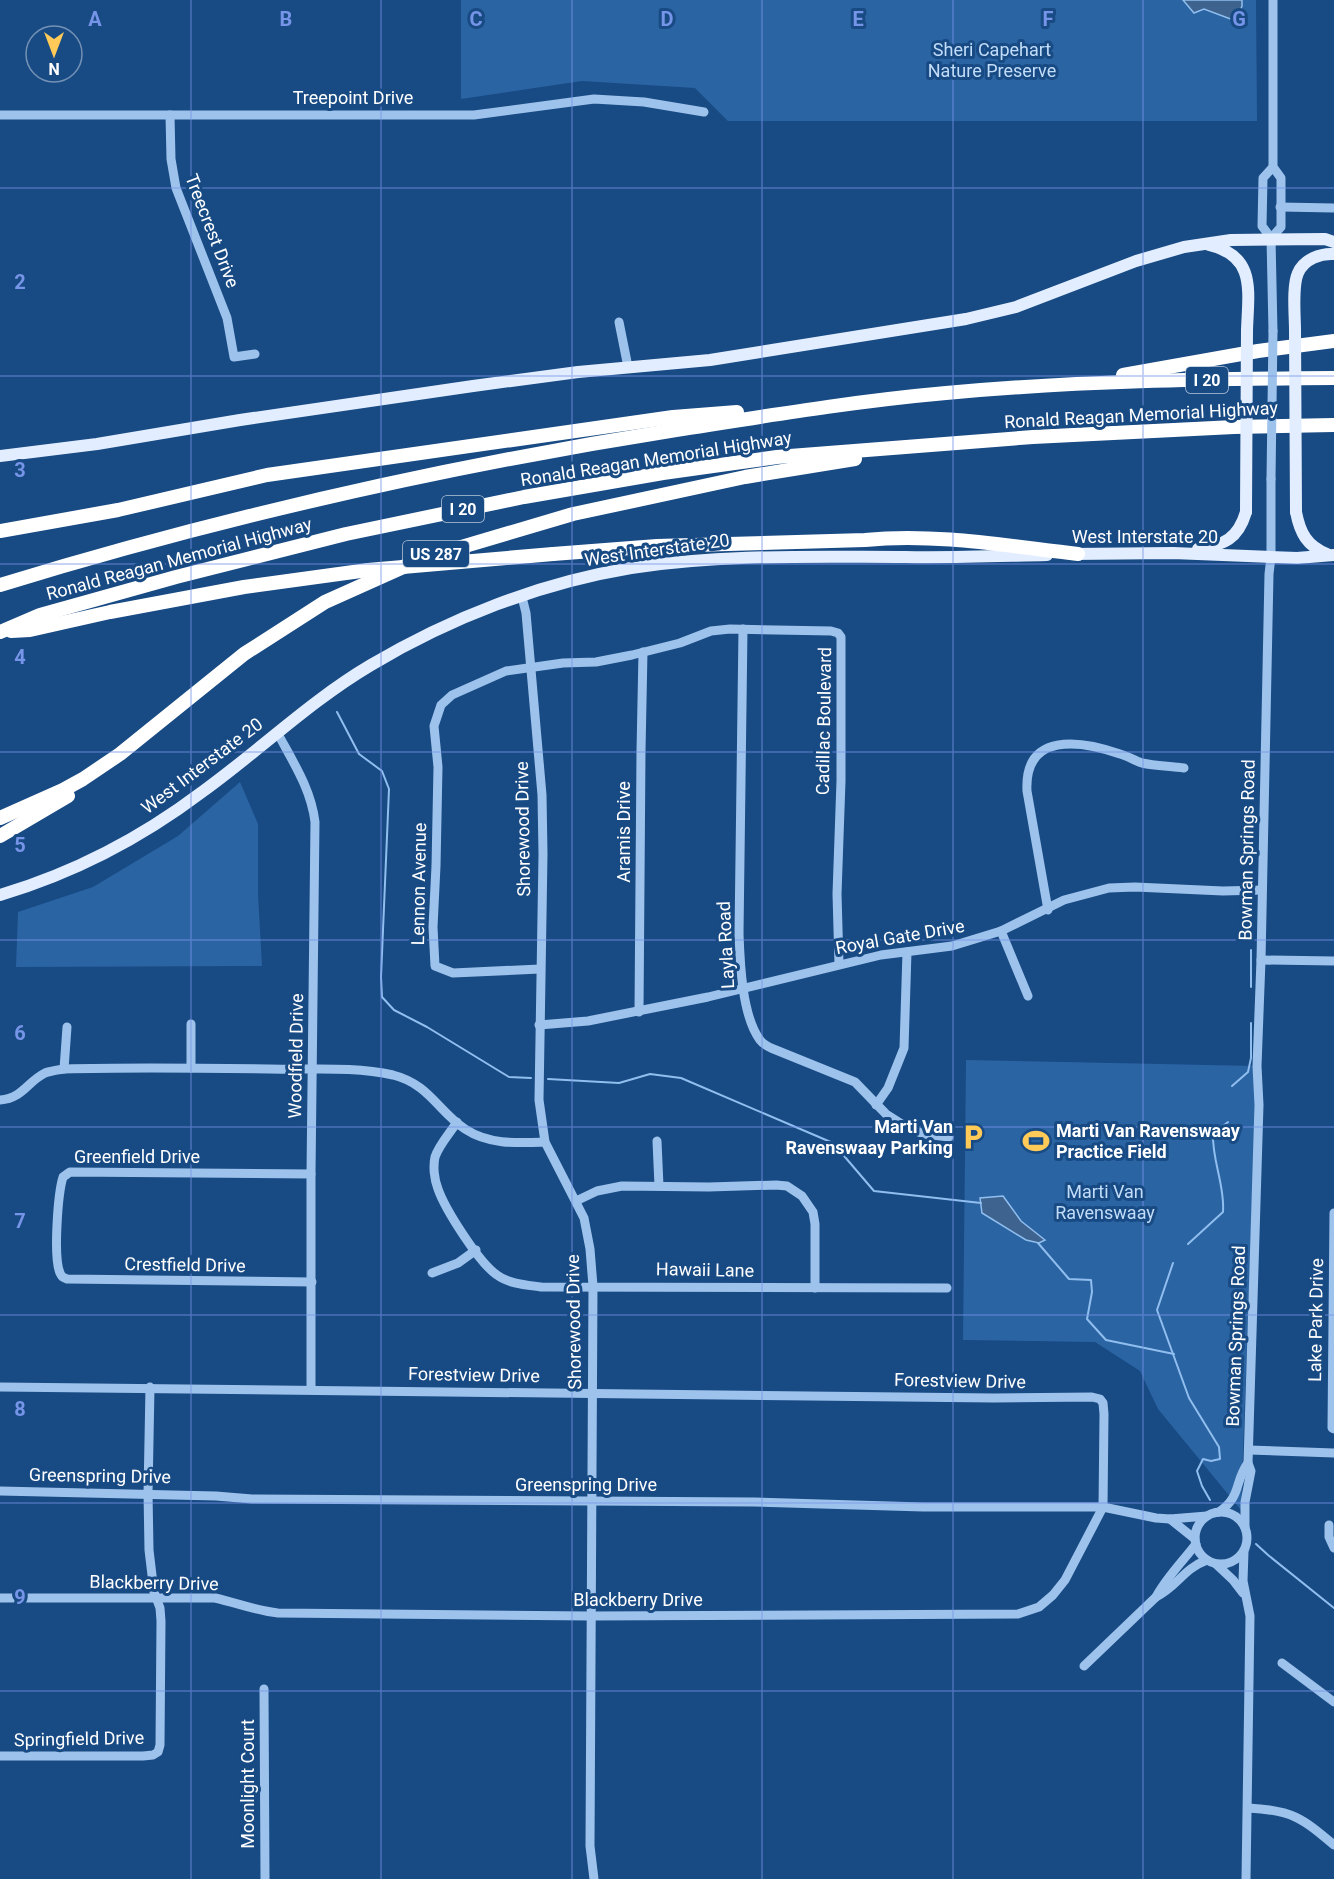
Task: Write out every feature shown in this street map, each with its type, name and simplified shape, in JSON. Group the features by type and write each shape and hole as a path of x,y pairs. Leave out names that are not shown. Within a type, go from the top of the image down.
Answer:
{"highway":[{"path":"1079,383 1334,340"},
{"name":"Ronald Reagan Memorial Highway","path":"0,585 167,536 296,503 401,480 577,446 832,405 946,393 1079,383 1334,378"},
{"path":"0,531 118,510 267,475 362,460 673,417 832,405"},
{"name":"Ronald Reagan Memorial Highway","path":"1,631 40,615 242,559 346,534 524,497 663,473 777,457 936,445 1158,430 1334,424"},
{"name":"US 287","path":"0,818 83,779 120,754 244,654 325,602 421,559 573,514 745,477 936,445"},
{"path":"1,631 30,630 110,612 244,587 368,570 657,546 897,537 934,538 1078,554"},
{"path":"0,836 73,794 83,779"}],"main road":[{"path":"0,456 97,444 240,420 473,386 628,367 710,360 988,315 1016,307 1161,252 1203,244 1271,238 1325,239 1334,242"},
{"path":"1173,553 1225,542 1236,534 1246,512 1248,284 1244,266 1229,251 1203,244"},
{"path":"1332,555 1316,549 1305,539 1299,527 1296,512 1295,330 1298,272 1308,261 1324,253 1334,254"},
{"name":"West Interstate 20","path":"0,895 39,884 153,827 204,791 330,692 400,648 449,623 581,579 631,568 709,559 794,555 908,557 1173,553 1297,558 1332,555"}],"street":[{"path":"1273,0 1273,166 1281,178 1281,227 1271,238 1262,226 1263,178 1273,166"},
{"name":"Treepoint Drive","path":"0,115 474,115 594,99 644,102 704,112"},
{"name":"Treecrest Drive","path":"170,115 174,181 227,318 234,357 255,354"},
{"path":"1280,207 1334,208"},
{"name":"Bowman Springs Road","path":"1245,1527 1245,1502 1251,1471 1248,1462 1268,597 1271,557 1273,331 1271,238"},
{"path":"619,322 628,367"},
{"name":"Shorewood Drive","path":"522,597 526,613 542,795 538,1100 545,1142 584,1218 590,1249 593,1286 590,1846 594,1879"},
{"name":"Cadillac Boulevard","path":"446,700 473,684 506,670 597,662 643,652 711,631 743,629 838,633 842,638 837,894 839,964"},
{"name":"Layla Road","path":"743,629 739,934 740,966 753,1024 760,1041 775,1050 855,1082 876,1106 908,1128 924,1134 949,1137"},
{"name":"Aramis Drive","path":"639,1012 643,652"},
{"name":"Lennon Avenue","path":"446,700 441,705 434,726 438,766 433,927 435,966 453,973 540,969"},
{"name":"Woodfield Drive","path":"277,732 306,786 313,805 315,822 310,1389"},
{"path":"1048,909 1027,791 1030,766 1035,757 1049,746 1070,743 1119,753 1142,762 1184,768"},
{"name":"Royal Gate Drive","path":"539,1024 588,1021 639,1012 839,964 882,955 952,946 1001,931 1064,900 1109,888 1262,890"},
{"path":"1001,931 1028,996"},
{"path":"876,1106 888,1088 904,1048 907,952"},
{"path":"1261,960 1334,961"},
{"path":"191,1024 191,1068"},
{"path":"64,1069 67,1027"},
{"path":"0,1100 10,1099 22,1092 45,1073 64,1069 348,1070 396,1076 426,1091 465,1129 486,1138 506,1143 545,1142"},
{"name":"Hawaii Lane","path":"458,1122 437,1152 434,1168 437,1187 484,1262 498,1276 515,1283 541,1287 947,1288"},
{"path":"657,1141 658,1186"},
{"name":"Greenfield Drive","path":"61,1274 57,1245 60,1187 65,1174 70,1172 311,1174"},
{"path":"576,1201 597,1191 622,1186 787,1186 802,1196 813,1212 815,1288"},
{"name":"Lake Park Drive","path":"1333,1428 1334,1213"},
{"path":"432,1273 458,1263 476,1250"},
{"name":"Crestfield Drive","path":"61,1274 67,1279 80,1280 312,1282"},
{"name":"Forestview Drive","path":"0,1387 1092,1397"},
{"path":"150,1388 149,1550 155,1598"},
{"name":"Blackberry Drive","path":"0,1598 215,1598 260,1611 278,1613 590,1616 1018,1614 1039,1607 1065,1580 1103,1507 1103,1403 1100,1399 1092,1397"},
{"path":"1249,1450 1334,1452"},
{"name":"Bowman Springs Road","path":"1219,1512 1234,1498 1248,1462"},
{"name":"Greenspring Drive","path":"0,1491 148,1493 252,1499 1103,1507 1156,1518 1207,1516"},
{"path":"1156,1597 1162,1586 1181,1565 1195,1541 1196,1530 1200,1522 1207,1516 1219,1512 1233,1515 1245,1527 1247,1535 1242,1570 1250,1616 1246,1879"},
{"path":"1170,1519 1195,1541 1201,1555 1233,1580 1246,1598"},
{"path":"1329,1525 1329,1537 1334,1548"},
{"path":"1084,1666 1156,1597 1168,1591 1191,1567 1211,1562 1232,1562 1244,1551"},
{"name":"Springfield Drive","path":"0,1756 143,1756 158,1752 160,1745 161,1621 160,1608 155,1598"},
{"path":"1282,1663 1334,1702"},
{"name":"Moonlight Court","path":"264,1689 265,1879"},
{"path":"1248,1808 1280,1810 1297,1817 1334,1845"}],"green space":[{"name":"Sheri Capehart Nature Preserve","path":"461,0 1256,0 1257,121 728,121 695,88 582,81 461,99"},
{"path":"240,782 258,824 258,894 262,966 16,967 18,912 93,887 178,836"},
{"name":"Marti Van Ravenswaay","path":"966,1060 1257,1066 1241,1510 1158,1409 1140,1371 1095,1342 963,1340"}],"shaded area":[{"path":"1183,0 1242,0 1242,6 1236,21 1204,9 1194,13"},
{"path":"1003,1196 1021,1221 1045,1240 1039,1243 1026,1240 982,1213 980,1198"}],"waterway":[{"path":"337,712 359,754 382,771 389,789 382,997 394,1010 427,1027 509,1077 531,1078"},
{"path":"1251,950 1251,987"},
{"path":"1232,1086 1248,1072 1251,1058 1251,1023"},
{"path":"548,1079 619,1083 650,1074 681,1078 833,1143 874,1191 981,1203"},
{"path":"1188,1244 1223,1212 1213,1134 1228,1122"},
{"path":"1038,1243 1069,1279 1091,1280 1092,1292 1087,1319 1106,1340 1174,1354"},
{"path":"1173,1263 1157,1310 1189,1398 1219,1447 1220,1459 1211,1461 1203,1459 1197,1471 1210,1500"},
{"path":"1256,1544 1334,1608"}],"place":[{"name":"Marti Van Ravenswaay Parking","path":"973,1137"},
{"name":"Marti Van Ravenswaay Practice Field","path":"1036,1141"}]}
